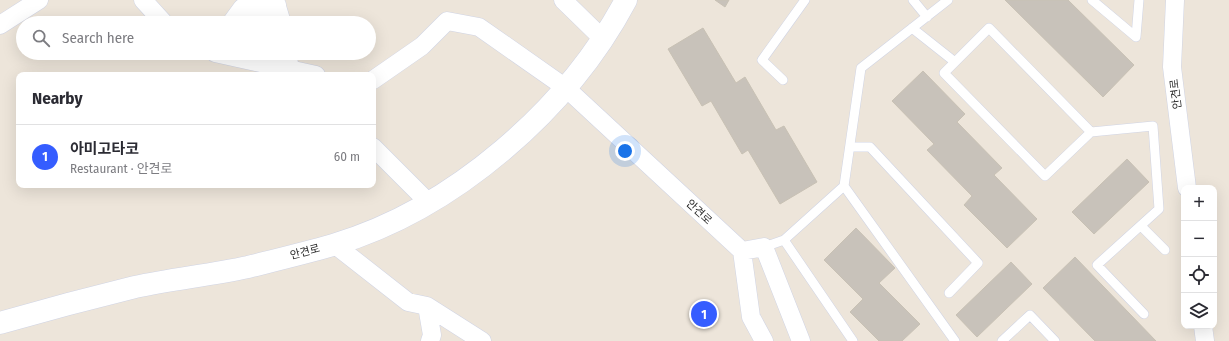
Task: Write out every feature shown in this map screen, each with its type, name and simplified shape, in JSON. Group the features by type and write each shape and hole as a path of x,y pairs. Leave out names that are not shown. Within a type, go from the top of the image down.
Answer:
{"main road":[{"name":"안견로","path":"0,323 136,287 248,267 334,244 369,232 428,202 493,157 531,124 566,88 604,40 626,0"}],"street":[{"path":"0,25 39,0"},
{"path":"143,0 158,16"},
{"path":"563,0 604,40"},
{"name":"안견로","path":"1175,0 1172,67 1187,185"},
{"path":"236,16 242,8 272,7 276,3 280,16"},
{"path":"376,78 422,46 447,22 478,27 566,88"},
{"path":"254,60 288,66 307,72"},
{"name":"안견로","path":"566,88 742,252"},
{"path":"376,150 428,202"},
{"path":"334,244 408,302 427,306 482,341"},
{"path":"764,341 751,317 742,252 764,247 801,341"},
{"path":"427,306 432,335 430,341"},
{"path":"1203,329 1205,341"}],"lane":[{"path":"784,80 762,60 805,0"},
{"path":"913,0 927,17"},
{"path":"764,247 784,240 844,186 861,68 948,0"},
{"path":"1092,0 1136,37 1139,0"},
{"path":"912,28 955,62"},
{"path":"1091,132 989,28 944,73 1045,176 1091,132 1153,126 1160,208 1097,265 1144,314"},
{"path":"850,147 870,147 978,263 949,293"},
{"path":"844,186 954,341"},
{"path":"1141,226 1165,250"},
{"path":"784,240 853,341"},
{"path":"1002,341 1030,315 1055,341"}],"building":[{"path":"715,0 729,0 725,7"},
{"path":"1005,0 1068,0 1134,65 1103,97"},
{"path":"703,28 736,83 745,77 776,130 784,126 817,182 780,204 748,150 742,154 711,101 702,106 668,49"},
{"path":"923,71 965,114 957,122 1002,168 994,175 1037,219 1007,248 964,205 972,196 927,150 934,144 892,101"},
{"path":"1127,159 1149,182 1094,234 1072,212"},
{"path":"856,228 895,268 879,283 920,324 902,341 879,341 850,312 863,299 824,260"},
{"path":"1075,257 1156,341 1095,341 1043,288"},
{"path":"1011,262 1032,284 977,337 956,315"}],"place":[{"name":"아미고타코","path":"704,314"}]}
